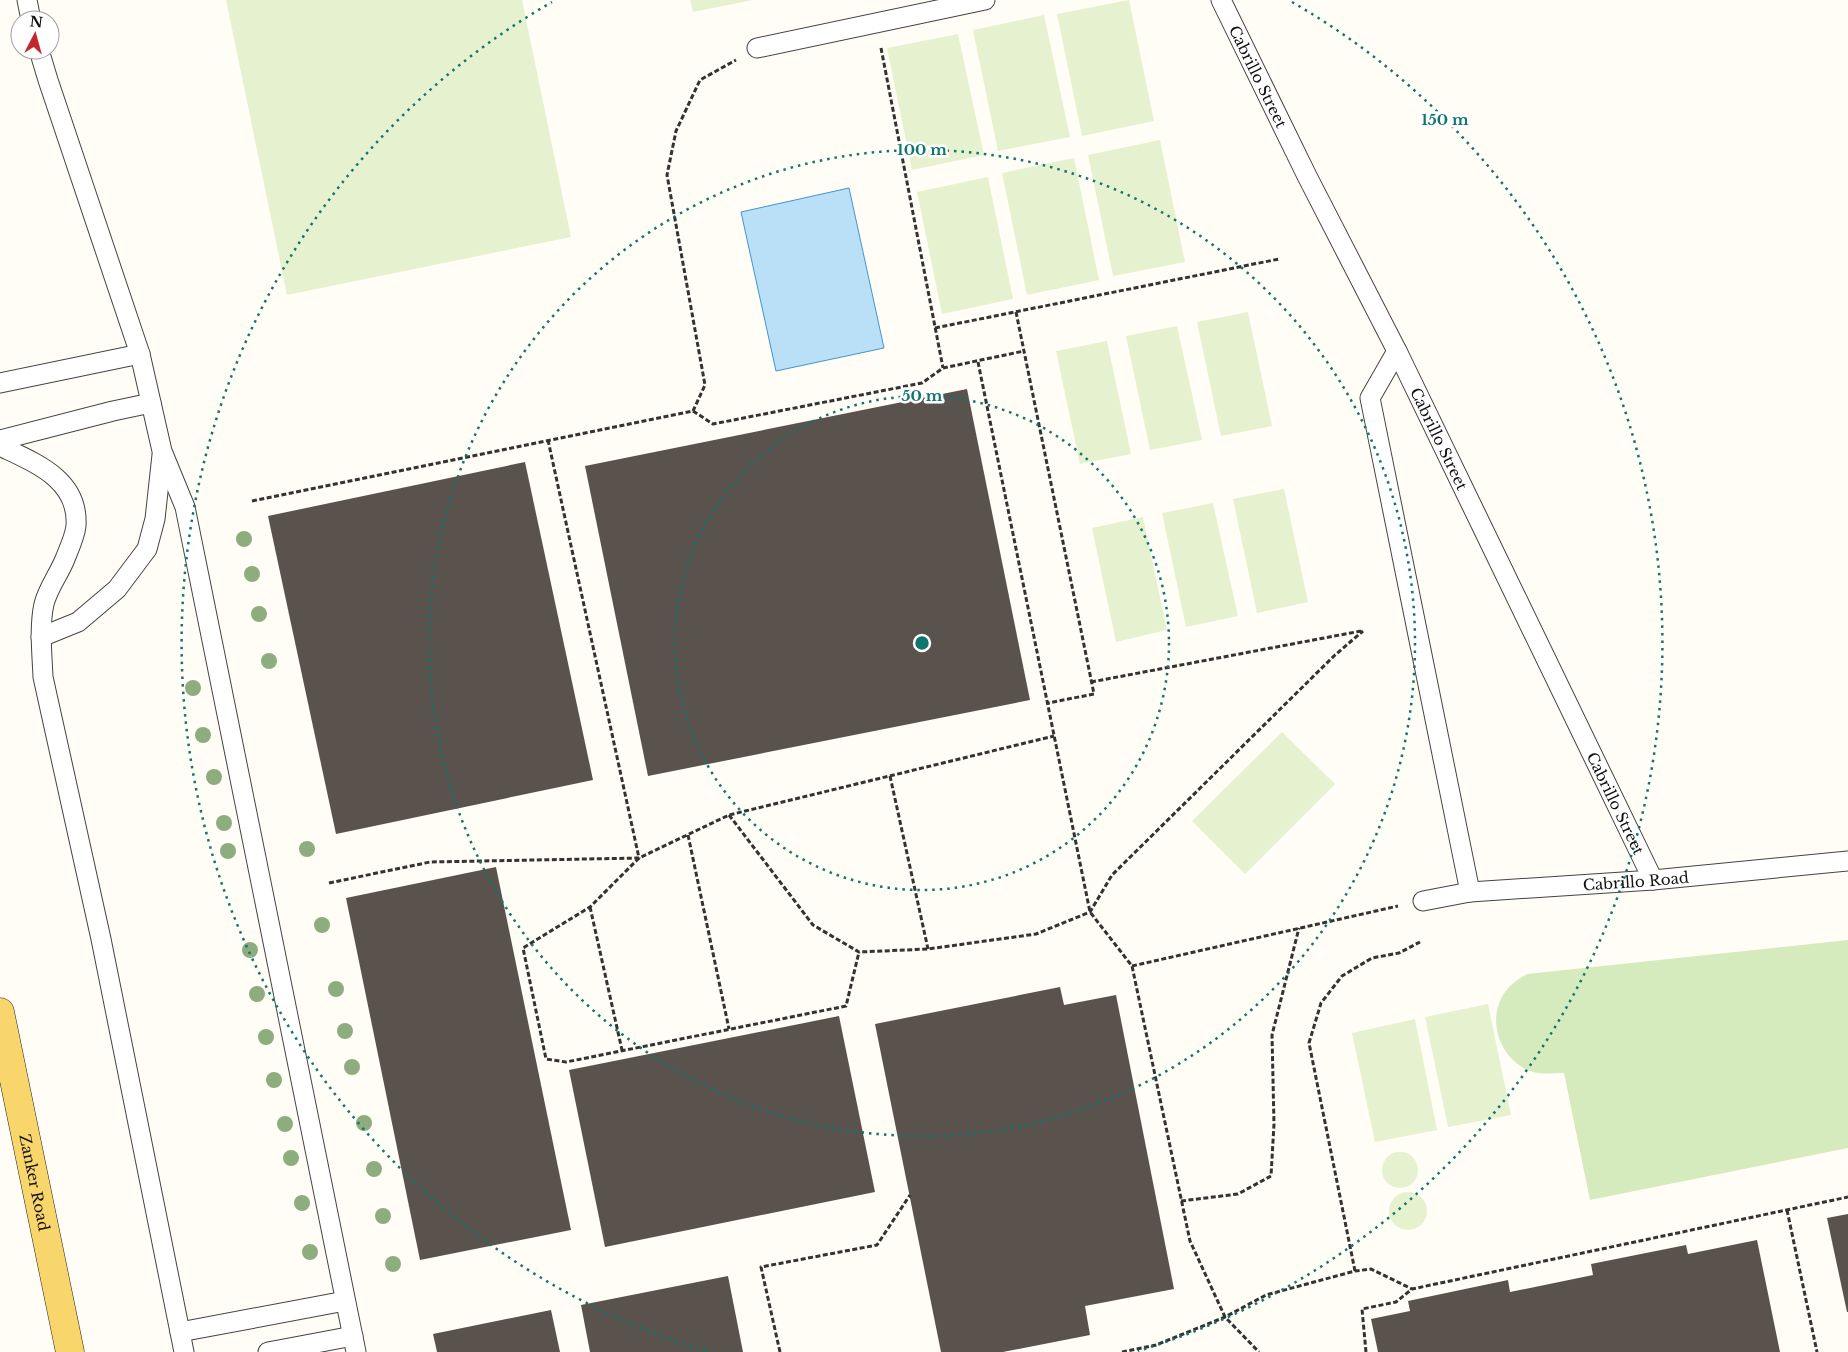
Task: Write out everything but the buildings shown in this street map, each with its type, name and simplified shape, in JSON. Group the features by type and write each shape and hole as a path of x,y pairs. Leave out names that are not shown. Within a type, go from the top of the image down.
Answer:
{"main road":[{"name":"Zanker Road","path":"0,1012 70,1352"}],"lane":[{"path":"757,48 985,0"},
{"name":"Cabrillo Street","path":"1221,0 1307,176 1397,351 1654,880"},
{"path":"42,60 140,354 162,451 185,507 354,1344 268,1352"},
{"path":"1397,351 1370,398 1470,892"},
{"path":"0,383 140,354"},
{"path":"0,440 151,403"},
{"path":"0,446 42,467 62,482 75,504 76,527 64,560 44,603 41,637 43,677 102,948 184,1352"},
{"path":"41,637 78,622 117,589 147,548 155,519 162,451"},
{"name":"Cabrillo Road","path":"1423,901 1470,892 1654,880 1848,861"},
{"path":"180,1332 345,1301"}],"path":[{"path":"876,23 943,368"},
{"path":"693,411 705,385 667,175 676,131 700,80 757,48"},
{"path":"935,328 1279,260"},
{"path":"1016,312 1094,694 1047,703"},
{"path":"252,501 693,411 713,424 922,383 943,368 978,362 1024,350"},
{"path":"978,362 1090,912 1132,966 1190,1241 1225,1317 1259,1352"},
{"path":"548,440 639,858"},
{"path":"729,815 813,925 859,952 928,949 1036,934 1090,912 1112,875 1335,655 1362,631 1091,682"},
{"path":"859,952 846,1006 566,1062 546,1059 523,948 590,907 639,858 729,815 1054,736"},
{"path":"890,776 928,949"},
{"path":"688,834 729,1029"},
{"path":"329,883 430,862 639,858"},
{"path":"1132,966 1423,901"},
{"path":"590,907 622,1050"},
{"path":"1181,1201 1238,1194 1271,1176 1274,1124 1272,1035 1299,928"},
{"path":"1355,1271 1309,1043 1321,1004 1342,976 1372,958 1398,953 1420,942"},
{"path":"780,1352 761,1267 877,1245 910,1195"},
{"path":"1366,1352 1362,1309 1396,1302 1412,1289 1848,1197"},
{"path":"1787,1210 1817,1352"},
{"path":"1122,1352 1156,1345 1225,1317 1266,1295 1355,1271 1371,1269 1412,1289"}],"green space":[{"path":"226,0 522,0 571,237 287,295"},
{"path":"690,0 753,0 693,12"},
{"path":"1129,0 1154,121 1082,136 1057,14"},
{"path":"1044,15 1070,137 998,151 973,30"},
{"path":"958,34 984,155 912,170 887,48"},
{"path":"1160,140 1185,262 1113,276 1088,155"},
{"path":"1074,158 1099,280 1027,295 1002,173"},
{"path":"988,177 1013,299 942,314 917,192"},
{"path":"1248,312 1272,426 1221,436 1197,322"},
{"path":"1177,326 1202,440 1150,450 1126,336"},
{"path":"1107,341 1131,454 1080,464 1056,351"},
{"path":"1284,489 1308,602 1257,613 1233,499"},
{"path":"1213,503 1238,616 1186,627 1162,513"},
{"path":"1143,517 1167,630 1116,642 1092,528"},
{"path":"1282,732 1335,784 1245,874 1192,821"},
{"path":"1848,940 1848,1148 1590,1200 1564,1073 1534,1072 1520,1066 1505,1050 1500,1040 1496,1018 1502,997 1509,987 1527,974"},
{"path":"1488,1004 1511,1115 1448,1127 1425,1017"},
{"path":"1415,1019 1437,1130 1375,1142 1352,1033"},
{"path":"1400,1152 1407,1153 1413,1157 1417,1163 1417,1177 1413,1183 1407,1187 1400,1188 1393,1187 1387,1183 1383,1177 1382,1170 1383,1163 1387,1157 1393,1153"},
{"path":"1408,1192 1421,1198 1427,1211 1421,1224 1408,1230 1395,1224 1389,1211 1395,1198"}],"water":[{"path":"849,188 884,348 776,371 741,212"}]}
